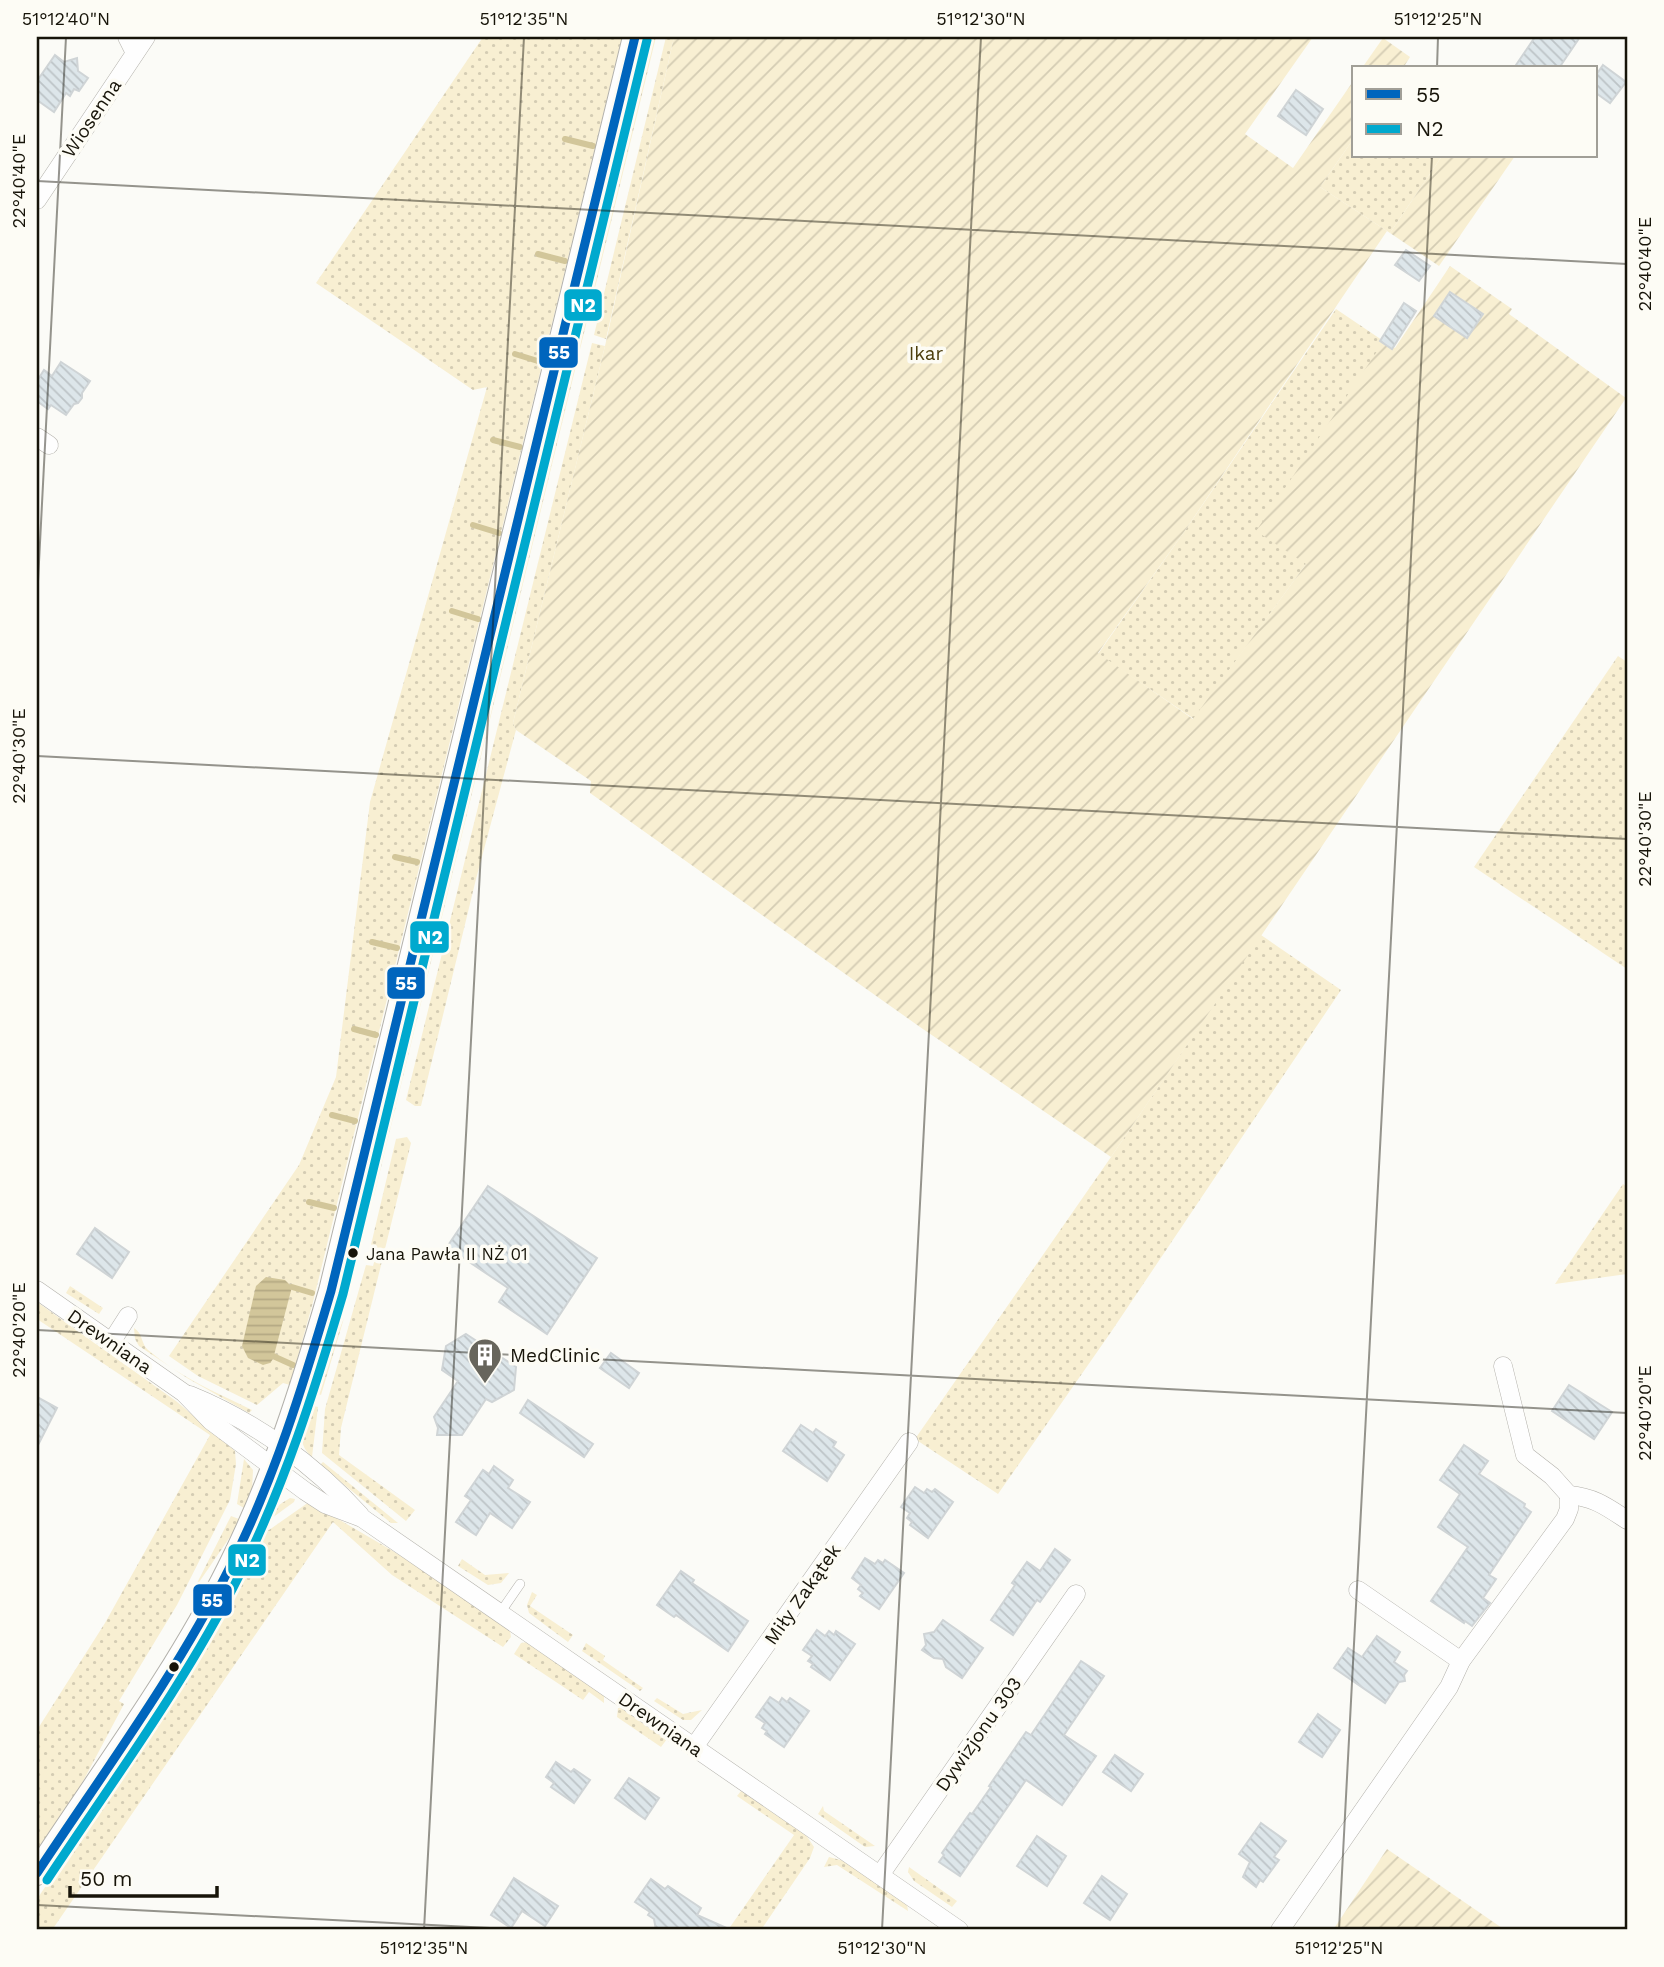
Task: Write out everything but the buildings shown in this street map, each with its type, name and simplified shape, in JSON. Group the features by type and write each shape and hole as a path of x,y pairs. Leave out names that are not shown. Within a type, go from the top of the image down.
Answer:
{"street":[{"name":"Wiosenna","path":"37,200 131,45 146,37"},
{"path":"37,1873 139,1723 197,1630 240,1546 278,1458 331,1291 635,37"},
{"name":"Drewniana","path":"37,1290 184,1392 222,1408 278,1458 337,1489 362,1518 959,1930"},
{"path":"112,1341 128,1316"},
{"path":"1503,1366 1525,1455 1552,1476 1569,1495 1586,1497 1627,1520"},
{"name":"Miły Zakątek","path":"694,1747 909,1442"},
{"path":"1280,1930 1449,1687 1461,1661 1565,1519 1569,1509 1569,1495"},
{"path":"1358,1590 1461,1661"},
{"name":"Dywizjonu 303","path":"880,1875 1076,1594"}],"lane":[{"path":"500,1613 520,1584"}],"green space":[{"path":"483,37 622,37 313,1302 290,1385 283,1383 257,1405 198,1376 169,1356 299,1165 336,1077 370,802 487,387 473,390 316,283"},
{"path":"649,37 656,37 374,1196 374,1162"},
{"path":"666,37 674,37 606,339 594,335"},
{"name":"Ikar","path":"674,37 1313,37 1245,134 1293,168 1352,83 1352,141 1320,187 1387,231 1184,532 1098,653 1193,719 1306,564 1256,531 1384,341 1395,348 1450,266 1512,309 1509,314 1626,398 1111,1157 920,1027 590,793 591,781 516,730 513,723 605,346"},
{"path":"1383,38 1410,57 1404,66 1363,66"},
{"path":"1352,141 1352,158 1441,158 1390,233 1320,187"},
{"path":"1441,158 1514,158 1439,266 1390,233"},
{"path":"1336,309 1456,390 1306,564 1194,719 1098,654"},
{"path":"592,343 605,346 513,723 516,730 476,879 421,1106 415,1106 406,1100"},
{"path":"1618,656 1627,662 1627,969 1474,867"},
{"path":"1261,935 1341,990 1111,1332 998,1494 915,1439"},
{"path":"407,1137 411,1143 341,1428 339,1455 415,1510 406,1521 322,1453 325,1409 366,1265 373,1266 377,1252 370,1249 396,1139"},
{"path":"1623,1184 1627,1187 1627,1274 1555,1284"},
{"path":"70,1286 103,1308 99,1314 66,1293"},
{"path":"37,1302 176,1401 235,1451 236,1464 230,1500 177,1605 119,1701 124,1704 80,1787 37,1850 37,1730 105,1623 210,1435 37,1319"},
{"path":"344,1318 321,1395 313,1392"},
{"path":"134,1328 148,1350 172,1368 139,1346"},
{"path":"172,1368 252,1410 249,1413 187,1378"},
{"path":"310,1405 318,1407 312,1457 306,1451 302,1439"},
{"path":"244,1459 253,1470 252,1490 244,1508 237,1504"},
{"path":"323,1462 398,1523 391,1523 320,1465"},
{"path":"290,1498 295,1499 294,1502 272,1518 267,1516 271,1510"},
{"path":"309,1502 410,1561 510,1630 511,1637 503,1647 392,1575 333,1522 52,1930 37,1930 37,1899 174,1697 221,1616 264,1529 269,1530"},
{"path":"231,1516 239,1519 232,1534 193,1591"},
{"path":"462,1559 485,1575 509,1573 501,1583 488,1585 458,1566"},
{"path":"532,1592 537,1595 530,1606 573,1635 568,1642 529,1613 527,1605"},
{"path":"528,1642 604,1695 604,1703 589,1692 583,1700 514,1654 521,1643"},
{"path":"586,1643 605,1656 603,1660 643,1688 640,1691 582,1651"},
{"path":"657,1698 683,1714 702,1710 691,1720 683,1720 654,1701"},
{"path":"618,1708 622,1708 667,1739 661,1747 617,1717"},
{"path":"741,1791 806,1835 814,1847 810,1858 761,1930 728,1930 794,1835 737,1796"},
{"path":"823,1806 824,1811 875,1846 865,1847 818,1814"},
{"path":"1387,1849 1505,1930 1333,1930"},
{"path":"829,1857 844,1861 907,1904 908,1911 837,1865 824,1867"},
{"path":"909,1867 957,1901 952,1907 914,1881 908,1872"}],"shaded area":[{"path":"266,1277 285,1280 292,1287 273,1359 263,1365 248,1358 242,1346 256,1286"}],"waterway":[{"path":"565,139 593,146"},
{"path":"538,254 565,261"},
{"path":"515,354 541,362"},
{"path":"493,440 520,447"},
{"path":"473,525 499,533"},
{"path":"452,611 478,619"},
{"path":"395,857 417,862"},
{"path":"372,942 397,948"},
{"path":"354,1029 376,1035"},
{"path":"332,1115 355,1121"},
{"path":"309,1202 334,1208"},
{"path":"292,1287 312,1293"},
{"path":"273,1356 293,1365"}],"transit line":[{"name":"55","path":"37,1873 138,1724 208,1609 260,1501 298,1397 331,1291 635,37"},
{"name":"N2","path":"47,1880 148,1730 219,1614 271,1506 310,1401 343,1294 647,40"}],"place":[{"name":"Jana Pawła II NŻ 01","path":"353,1253"},
{"name":"MedClinic","path":"485,1385"}]}
